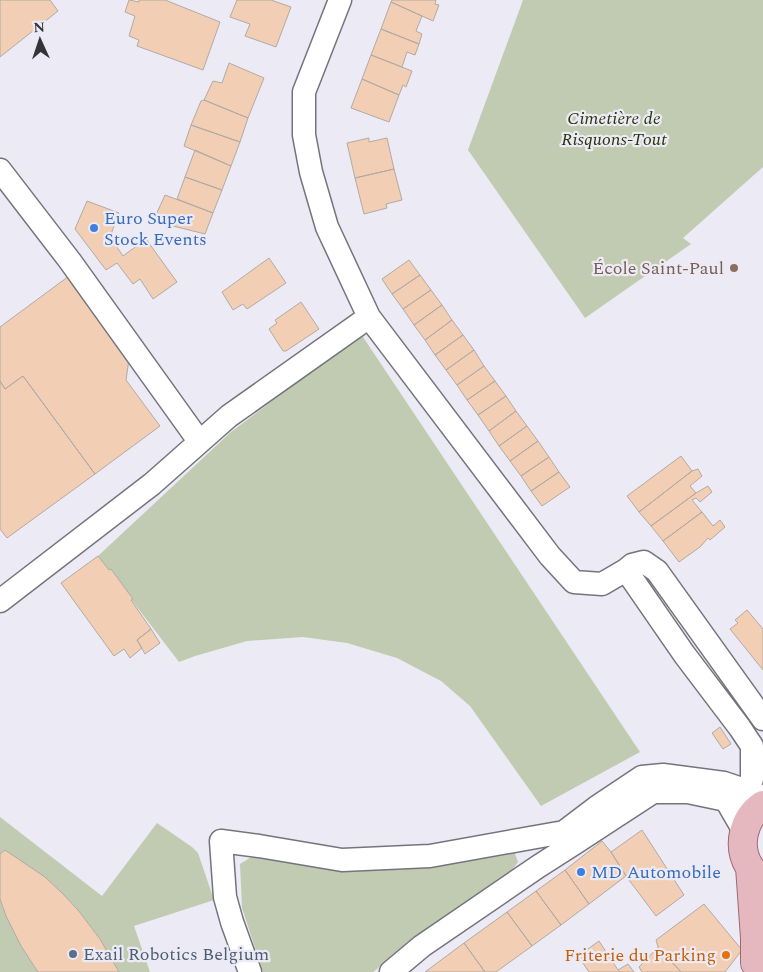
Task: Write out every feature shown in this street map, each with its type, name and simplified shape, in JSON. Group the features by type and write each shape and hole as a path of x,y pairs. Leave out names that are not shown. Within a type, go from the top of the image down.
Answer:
{"main road":[{"path":"754,808 743,850 756,874 754,909 755,963"}],"street":[{"path":"340,0 304,92 304,135 311,172 327,227 370,318 550,556 574,582 602,584 632,565 644,562 657,571 763,719"},
{"path":"0,170 70,261 200,441"},
{"path":"0,601 152,484 229,416 370,318"},
{"path":"626,570 684,654 752,746 754,808"},
{"path":"250,972 225,897 221,841 342,860 430,856 564,832 642,777 663,775 724,783 754,808"},
{"path":"395,971 422,946 539,866 653,792 688,792 754,808"},
{"path":"529,838 537,844 541,856 539,866"}],"green space":[{"name":"Cimetière de Risquons-Tout","path":"523,0 763,0 763,167 683,238 691,244 585,318 468,150"},
{"path":"361,334 640,752 541,806 470,706 441,681 397,658 347,643 303,637 247,641 179,662 98,556 231,432"},
{"path":"0,817 102,896 157,823 198,853 214,900 134,926 150,972 0,972"},
{"path":"514,851 518,862 509,874 373,972 263,972 242,908 240,864 253,856 288,863 351,871 446,863"}],"building":[{"path":"0,0 50,0 58,11 0,57"},
{"path":"129,0 139,2 139,0 165,0 220,22 203,70 137,46 139,40 129,36 135,16 125,12"},
{"path":"237,0 271,0 291,7 276,47 245,36 250,24 230,17"},
{"path":"392,0 436,0 435,4 439,5 433,21 391,2"},
{"path":"391,2 422,16 416,31 422,34 419,44 381,29"},
{"path":"381,29 419,44 415,55 407,52 402,67 371,55"},
{"path":"371,55 412,71 406,87 403,85 399,95 362,79"},
{"path":"229,63 264,78 248,118 204,100 213,81 222,83"},
{"path":"362,79 399,95 389,122 351,108"},
{"path":"204,100 248,118 240,142 191,125 201,101"},
{"path":"191,125 240,142 231,166 184,146"},
{"path":"369,138 369,142 387,138 394,169 355,178 347,143"},
{"path":"195,150 231,166 222,190 185,177"},
{"path":"394,169 402,200 386,204 387,208 364,214 355,178"},
{"path":"185,177 222,190 213,213 177,199"},
{"path":"165,195 213,213 205,234 169,225 155,217"},
{"path":"87,201 119,213 110,237 123,256 146,239 177,282 153,299 140,279 133,284 117,263 106,270 75,229"},
{"path":"269,258 286,283 247,309 243,304 233,310 222,292"},
{"path":"409,260 420,275 392,294 382,279"},
{"path":"420,275 431,290 403,309 392,294"},
{"path":"69,276 129,359 126,380 160,426 95,474 23,376 5,389 0,381 0,327"},
{"path":"431,290 442,305 414,325 403,309"},
{"path":"301,302 319,329 286,351 283,351 269,329 277,323 275,320"},
{"path":"442,305 452,320 425,340 414,325"},
{"path":"452,320 463,335 435,355 425,340"},
{"path":"463,335 474,350 446,370 435,355"},
{"path":"474,350 484,366 457,385 446,370"},
{"path":"484,366 495,381 467,400 457,385"},
{"path":"23,376 95,474 7,538 0,529 0,381 5,389"},
{"path":"495,381 506,396 478,415 467,400"},
{"path":"506,396 516,411 489,431 478,415"},
{"path":"516,411 527,426 499,446 489,431"},
{"path":"527,426 538,441 510,461 499,446"},
{"path":"538,441 549,457 521,476 510,461"},
{"path":"681,456 692,471 639,512 627,496"},
{"path":"549,457 559,472 531,491 521,476"},
{"path":"698,469 702,476 690,486 696,493 651,526 639,512 692,471"},
{"path":"559,472 570,487 542,506 531,491"},
{"path":"708,486 712,492 700,502 696,498 692,500 702,512 663,541 651,526"},
{"path":"702,512 713,526 720,520 725,527 710,540 708,538 700,547 679,562 663,541"},
{"path":"98,556 109,570 111,569 133,599 131,600 151,629 137,640 142,648 130,658 124,649 114,656 61,583"},
{"path":"747,610 763,629 763,670 730,629 738,623 735,620"},
{"path":"151,629 160,643 145,654 137,640"},
{"path":"720,727 731,744 723,749 712,733"},
{"path":"642,830 684,895 656,916 626,876 611,852"},
{"path":"602,841 626,876 589,904 565,870"},
{"path":"5,850 45,877 78,910 100,939 119,972 38,972 21,946 0,899 0,854"},
{"path":"565,870 589,904 561,925 536,891"},
{"path":"536,891 561,925 532,946 507,912"},
{"path":"704,904 742,950 725,972 681,972 658,947 656,940"},
{"path":"507,912 532,946 496,972 485,972 464,943"},
{"path":"599,941 620,972 589,972 578,956"},
{"path":"464,943 485,972 425,972"},
{"path":"658,947 681,972 642,972 639,967"},
{"path":"628,964 634,972 620,972 618,970"}],"place":[{"name":"Euro Super Stock Events","path":"94,228"},
{"name":"École Saint-Paul","path":"734,268"},
{"name":"MD Automobile","path":"581,872"},
{"name":"Exail Robotics Belgium","path":"73,954"},
{"name":"Friterie du Parking","path":"726,955"}]}
